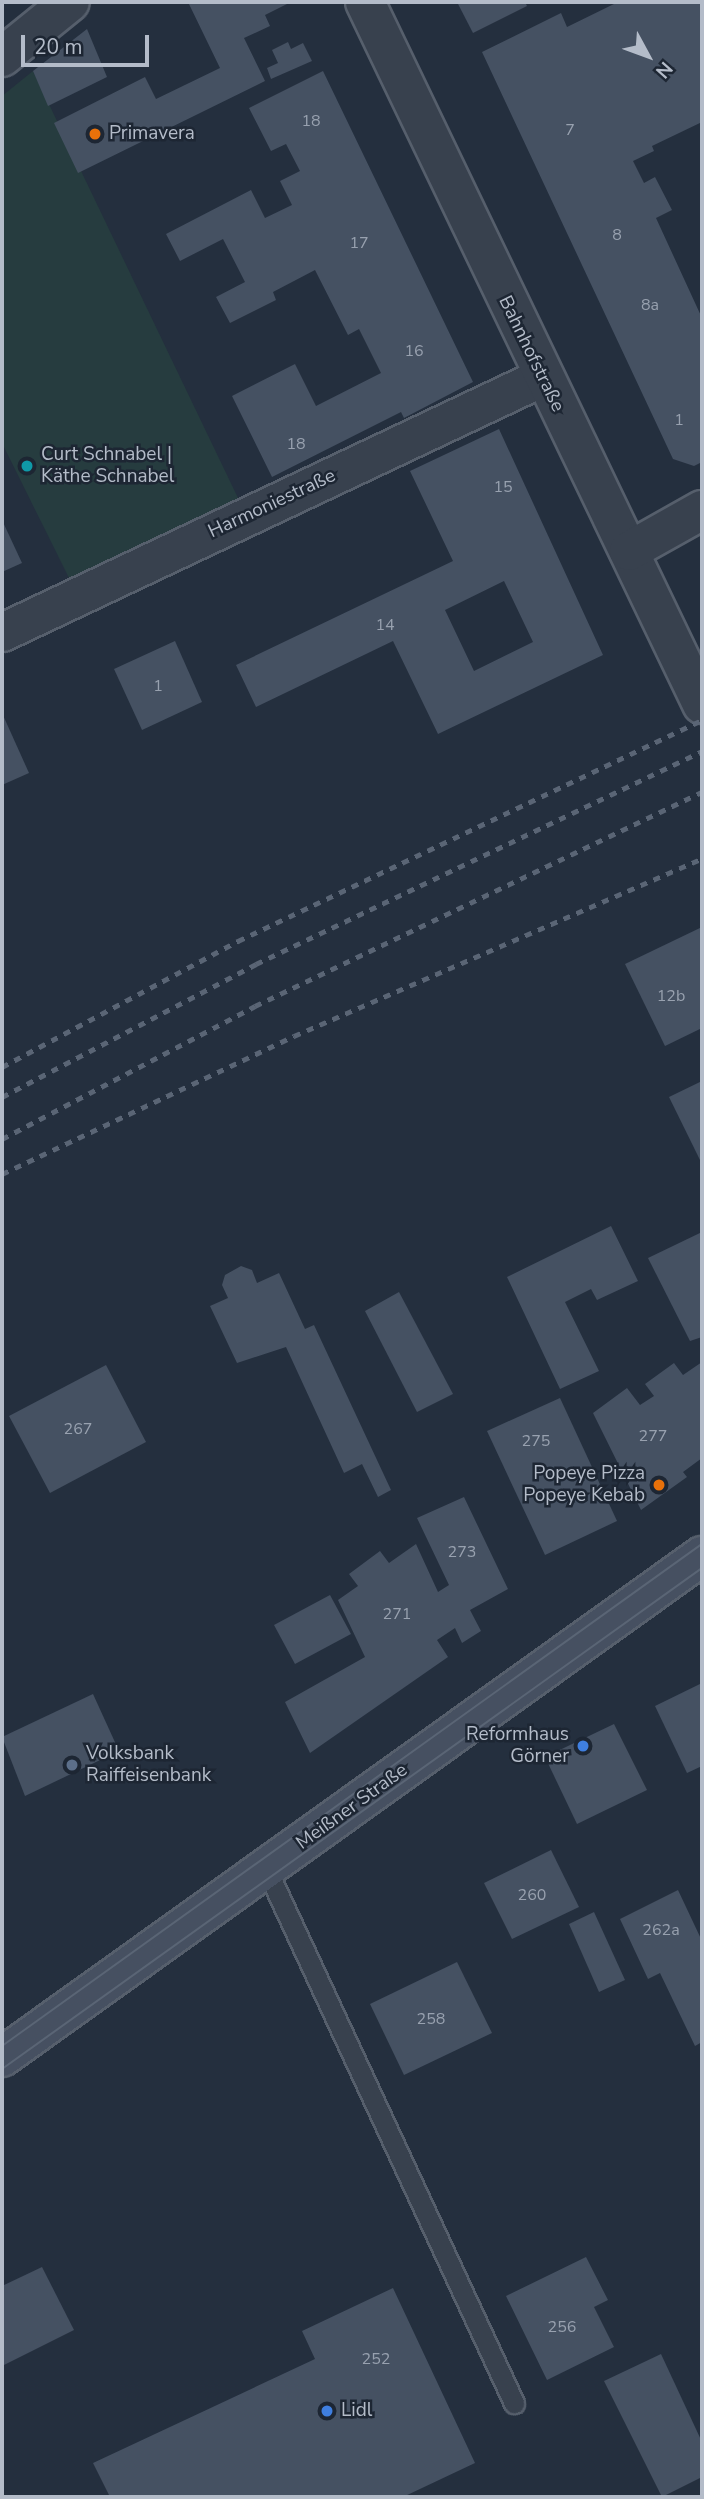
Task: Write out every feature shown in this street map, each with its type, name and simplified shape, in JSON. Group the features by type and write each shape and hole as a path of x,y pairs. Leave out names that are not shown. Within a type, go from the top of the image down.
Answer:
{"main road":[{"name":"Meißner Straße","path":"2,2057 702,1556"}],"street":[{"path":"2,57 70,2"},
{"name":"Bahnhofstraße","path":"365,2 542,377 702,704"},
{"name":"Harmoniestraße","path":"2,632 542,377"},
{"path":"629,551 702,510"}],"lane":[{"path":"266,1868 514,2403"}],"green space":[{"path":"33,71 239,500 71,582 2,443 2,96"}],"building":[{"path":"188,2 291,2 265,15 270,26 244,38 265,81 78,173 54,123 145,77 156,99 220,68"},
{"path":"457,2 525,2 527,6 473,33"},
{"path":"618,2 699,2 702,8 702,122 652,146 654,151 633,161 644,183 655,177 672,210 656,218 702,318 702,462 694,466 673,459 482,52 561,13 567,27"},
{"path":"87,29 107,77 48,106 33,71"},
{"path":"288,42 291,49 303,43 312,61 271,79 267,68 278,63 272,50"},
{"path":"323,71 473,382 404,418 401,412 272,477 232,396 295,364 316,406 381,373 359,329 348,335 315,270 273,292 276,300 230,323 216,297 245,282 223,239 180,261 166,234 251,190 265,218 292,205 280,181 300,171 286,144 271,151 249,108"},
{"path":"499,429 603,655 438,734 393,641 256,707 236,665 453,561 410,471","holes":["504,581 533,642 474,671 445,610"]},
{"path":"2,520 22,563 2,572"},
{"path":"175,641 202,702 142,730 114,669"},
{"path":"2,713 29,773 2,785"},
{"path":"702,927 702,1028 665,1046 625,964"},
{"path":"702,1081 702,1159 700,1160 669,1097"},
{"path":"611,1226 638,1281 597,1300 591,1289 565,1302 599,1371 560,1389 507,1277"},
{"path":"702,1232 702,1337 690,1341 648,1258"},
{"path":"241,1266 252,1270 257,1283 279,1273 305,1329 314,1325 391,1490 378,1497 362,1464 344,1473 286,1347 237,1363 210,1306 228,1298 222,1285 225,1275"},
{"path":"399,1292 453,1394 417,1412 365,1311"},
{"path":"702,1362 702,1458 683,1472 687,1477 641,1510 593,1413 627,1388 640,1405 654,1396 645,1384 674,1363 683,1375"},
{"path":"106,1365 146,1442 50,1493 9,1416"},
{"path":"560,1398 617,1521 545,1555 487,1431"},
{"path":"464,1497 508,1589 470,1610 481,1631 462,1643 455,1628 437,1640 448,1657 310,1753 285,1702 365,1657 338,1600 358,1586 349,1574 380,1551 389,1563 416,1544 438,1592 449,1585 417,1518"},
{"path":"330,1595 351,1634 295,1664 274,1625"},
{"path":"702,1683 702,1766 687,1773 655,1706"},
{"path":"93,1694 119,1751 25,1796 2,1737"},
{"path":"614,1724 647,1790 577,1824 545,1757"},
{"path":"551,1850 579,1907 512,1939 484,1883"},
{"path":"678,1890 702,1941 702,2042 695,2046 660,1973 648,1979 620,1919"},
{"path":"594,1912 625,1980 599,1992 569,1924"},
{"path":"457,1962 492,2033 404,2075 370,2004"},
{"path":"586,2257 608,2300 594,2307 614,2347 547,2380 506,2296"},
{"path":"42,2267 74,2330 2,2366 2,2286"},
{"name":"Lidl","path":"393,2288 475,2463 403,2497 110,2497 93,2463 315,2359 302,2331"},
{"path":"661,2354 702,2442 702,2477 662,2497 604,2381"}],"tram line":[{"path":"2,2046 702,1544"},
{"path":"2,2069 702,1568"}],"railway":[{"path":"2,1067 238,941 702,720"},
{"path":"2,1097 256,964 702,751"},
{"path":"2,1139 255,1006 702,792"},
{"path":"2,1174 294,1036 702,859"}],"place":[{"name":"Primavera","path":"95,134"},
{"name":"Curt Schnabel | Käthe Schnabel","path":"27,466"},
{"name":"Popeye Pizza Popeye Kebab","path":"659,1485"},
{"name":"Reformhaus Görner","path":"583,1746"},
{"name":"Volksbank Raiffeisenbank","path":"72,1765"},
{"name":"Lidl","path":"327,2411"}]}
